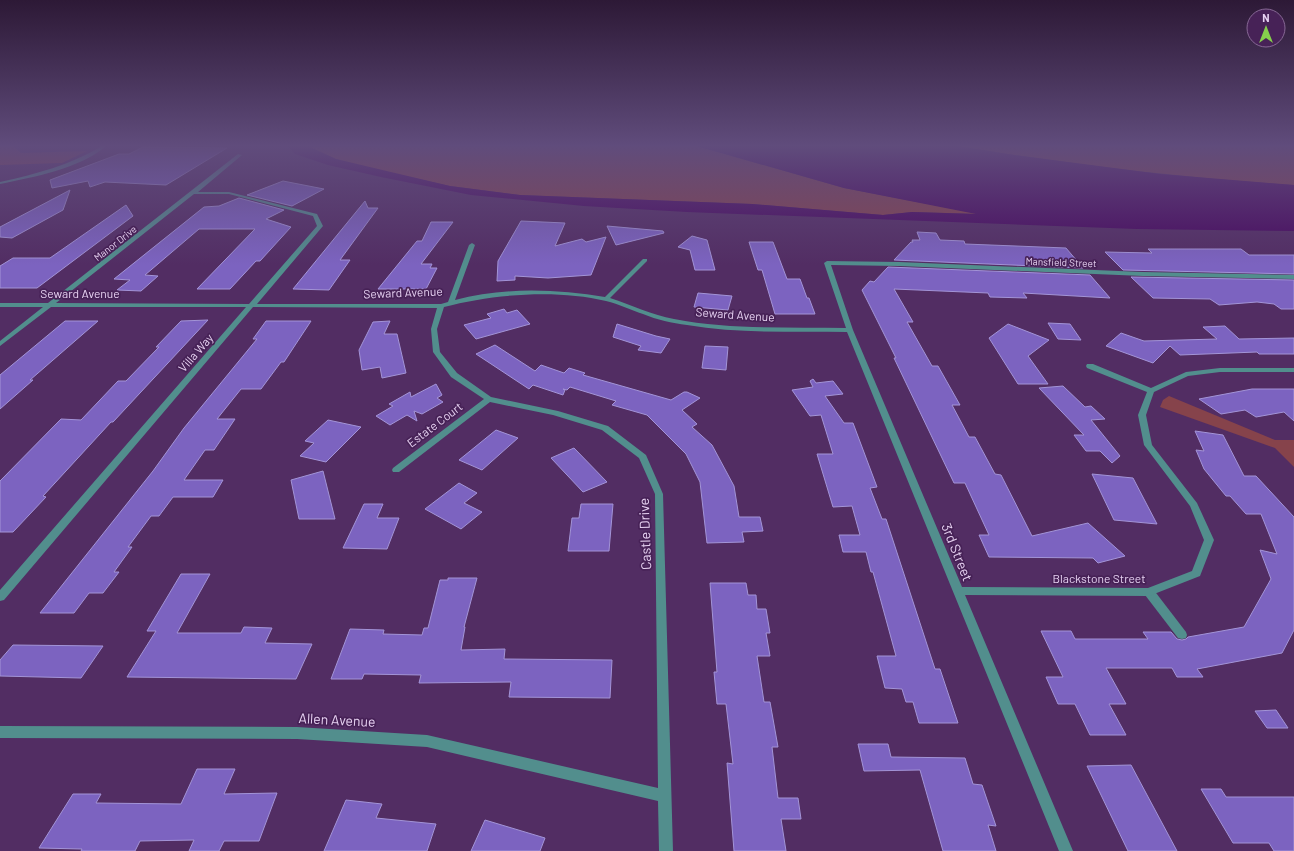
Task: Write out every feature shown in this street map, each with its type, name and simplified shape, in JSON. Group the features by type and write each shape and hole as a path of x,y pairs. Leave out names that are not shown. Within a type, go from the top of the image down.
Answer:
{"street":[{"name":"Manor Drive","path":"0,344 202,186"},
{"name":"Villa Way","path":"0,597 320,226 315,215 229,193 193,193"},
{"path":"451,302 472,245"},
{"path":"606,299 645,260"},
{"name":"Mansfield Street","path":"827,263 899,264 1143,274 1294,277"},
{"name":"3rd Street","path":"827,263 850,330 1066,851"},
{"name":"Seward Avenue","path":"0,305 441,306 451,302 487,296 522,293 565,293 606,299 653,316 698,325 746,329 850,330"},
{"name":"Castle Drive","path":"441,306 434,329 436,352 454,375 489,399 555,413 605,428 643,457 659,494 666,851"},
{"path":"1090,366 1151,391 1186,374 1220,370 1294,370"},
{"name":"Blackstone Street","path":"958,591 1149,592 1196,573 1209,540 1194,505 1148,444 1142,415 1151,391"},
{"name":"Estate Court","path":"396,470 489,399"},
{"path":"1149,592 1182,635"},
{"name":"Allen Avenue","path":"0,732 297,732 427,741 665,796"}],"shaded area":[{"path":"425,186 449,186 520,195 752,204 883,215 912,212 976,214 836,186 1294,186 1294,231 1137,229 687,212 584,206 471,195"},
{"path":"449,186 836,186 980,214 912,212 883,215 752,204 520,195"},
{"path":"1169,396 1275,440 1294,440 1294,467 1275,448 1160,407 1163,400"}],"building":[{"path":"51,186 64,186 52,188"},
{"path":"271,186 307,186 324,189 292,206 247,195"},
{"path":"70,190 63,210 12,238 0,237 0,227"},
{"path":"239,198 284,210 266,219 291,227 260,261 256,261 230,289 197,289 255,229 199,229 145,275 158,276 141,291 117,290 130,280 114,279 204,207 219,206"},
{"path":"365,201 368,208 378,208 340,260 350,260 329,290 293,289"},
{"path":"126,205 133,216 37,288 0,288 0,266 13,258 50,258"},
{"path":"521,221 565,223 555,246 582,239 586,242 606,237 591,275 548,278 515,276 515,280 497,281 498,261"},
{"path":"431,222 453,222 421,264 432,264 430,268 437,268 426,289 378,289 417,241 422,241"},
{"path":"607,226 663,231 664,233 616,245"},
{"path":"917,232 936,233 940,240 964,241 965,244 1066,248 1083,268 894,260 911,242 913,242 912,240 920,240"},
{"path":"692,236 707,240 715,270 695,270 690,250 678,247"},
{"path":"749,242 773,242 787,279 800,279 815,314 775,314 762,270 758,270"},
{"path":"1148,249 1241,249 1249,255 1294,255 1294,274 1123,270 1105,252 1152,253"},
{"path":"888,267 1090,275 1110,298 1023,293 1027,298 990,297 988,293 894,289 913,322 907,322 932,366 938,366 960,405 952,405 969,437 975,437 995,474 1001,475 1032,536 1088,523 1125,556 1098,563 1093,558 989,557 979,535 989,535 965,483 954,483 894,358 896,358 862,290 870,281 874,282"},
{"path":"1131,277 1294,280 1294,309 1281,309 1274,304 1257,302 1219,305 1210,299 1153,298"},
{"path":"698,293 732,296 728,310 694,307"},
{"path":"504,309 507,313 517,310 530,324 476,339 464,325 491,318 487,314"},
{"path":"208,320 113,422 111,422 43,496 46,497 13,532 0,532 0,481 61,419 81,420 118,381 126,381 159,347 156,347 181,321"},
{"path":"65,321 98,321 30,380 33,380 0,409 0,375"},
{"path":"266,321 311,321 284,362 281,362 261,389 241,389 217,419 235,419 214,450 205,450 184,480 223,480 213,497 173,497 159,516 151,516 128,547 132,547 114,572 119,572 103,593 89,593 74,613 40,613 153,471 184,428 257,339 253,339"},
{"path":"390,321 384,334 397,334 406,373 382,378 380,367 362,370 359,350 373,322"},
{"path":"1048,323 1070,324 1081,340 1058,339"},
{"path":"617,324 670,339 661,353 638,350 641,346 613,337"},
{"path":"1008,324 1049,340 1028,356 1048,384 1018,384 989,338"},
{"path":"1225,326 1239,339 1294,338 1294,354 1259,354 1257,352 1180,355 1170,346 1153,363 1106,346 1121,333 1144,341 1217,339 1203,327"},
{"path":"495,345 535,371 541,365 564,373 569,368 585,373 583,375 671,400 684,392 700,398 682,410 697,424 692,427 712,445 734,486 739,517 760,517 763,531 742,532 744,542 707,543 700,482 686,454 647,415 612,405 616,401 570,387 567,390 563,389 565,390 563,395 533,385 529,389 476,354"},
{"path":"705,346 728,347 726,370 702,368"},
{"path":"813,379 816,383 833,381 843,394 825,396 844,423 853,423 877,487 870,488 882,519 886,519 935,669 940,669 958,723 919,723 913,702 906,702 902,689 885,688 877,656 896,656 873,572 871,572 866,552 843,552 839,535 860,535 852,506 833,507 817,454 833,454 821,415 810,416 792,390 813,387 810,381"},
{"path":"436,384 442,395 437,398 443,402 422,414 414,411 417,421 407,415 390,425 376,416 393,406 389,404 410,392 411,397"},
{"path":"1063,386 1085,407 1091,406 1105,419 1091,420 1120,456 1112,463 1100,451 1086,451 1074,435 1084,435 1039,388"},
{"path":"1252,389 1294,389 1294,421 1284,412 1256,417 1245,410 1221,414 1199,399"},
{"path":"328,420 361,427 326,462 300,456 314,443 305,441"},
{"path":"496,430 518,438 482,470 459,460"},
{"path":"1195,431 1223,435 1244,476 1256,476 1294,517 1294,630 1282,653 1197,669 1203,677 1177,677 1172,668 1106,668 1126,704 1109,704 1126,735 1090,735 1075,704 1058,704 1046,677 1063,677 1041,631 1071,631 1075,639 1148,639 1143,632 1171,632 1177,639 1182,640 1188,637 1244,627 1271,579 1260,550 1277,554 1261,514 1246,514 1230,496 1226,496 1204,469 1196,450 1204,451"},
{"path":"574,448 607,482 583,492 551,458"},
{"path":"323,471 335,519 299,519 291,480"},
{"path":"1092,474 1133,478 1157,524 1114,520"},
{"path":"459,483 477,493 464,503 482,512 461,529 425,509"},
{"path":"364,504 383,504 377,518 399,518 387,549 343,548"},
{"path":"581,504 613,504 609,551 568,551 572,518 579,518"},
{"path":"181,574 210,574 177,633 241,633 244,627 272,628 265,643 312,644 296,679 127,677 156,631 147,631"},
{"path":"448,578 477,578 464,627 461,650 505,649 504,659 612,660 610,698 509,697 511,682 419,683 421,675 364,674 362,679 331,679 350,629 384,630 383,634 422,635 424,628 428,628 440,580 448,580"},
{"path":"710,583 746,583 748,595 756,595 757,609 766,609 770,633 766,633 770,656 757,656 764,702 770,702 778,747 772,747 778,798 798,798 801,819 781,819 786,851 734,851 727,763 733,764 726,704 717,704 714,672 717,672"},
{"path":"13,645 103,646 81,678 0,676 0,660"},
{"path":"1276,710 1288,728 1267,728 1255,711"},
{"path":"858,744 888,744 891,757 965,758 973,784 982,785 996,826 988,825 996,851 943,851 920,770 864,771"},
{"path":"1131,765 1177,851 1128,851 1087,766"},
{"path":"197,769 235,769 224,794 277,793 259,841 224,841 219,851 189,851 194,840 140,841 135,851 81,851 82,849 39,848 73,794 101,794 96,803 181,804"},
{"path":"1201,789 1221,789 1226,797 1294,797 1294,851 1274,851 1269,843 1233,843"},
{"path":"346,800 382,804 376,818 436,824 427,851 324,851"},
{"path":"485,820 545,838 540,851 471,851"}]}
